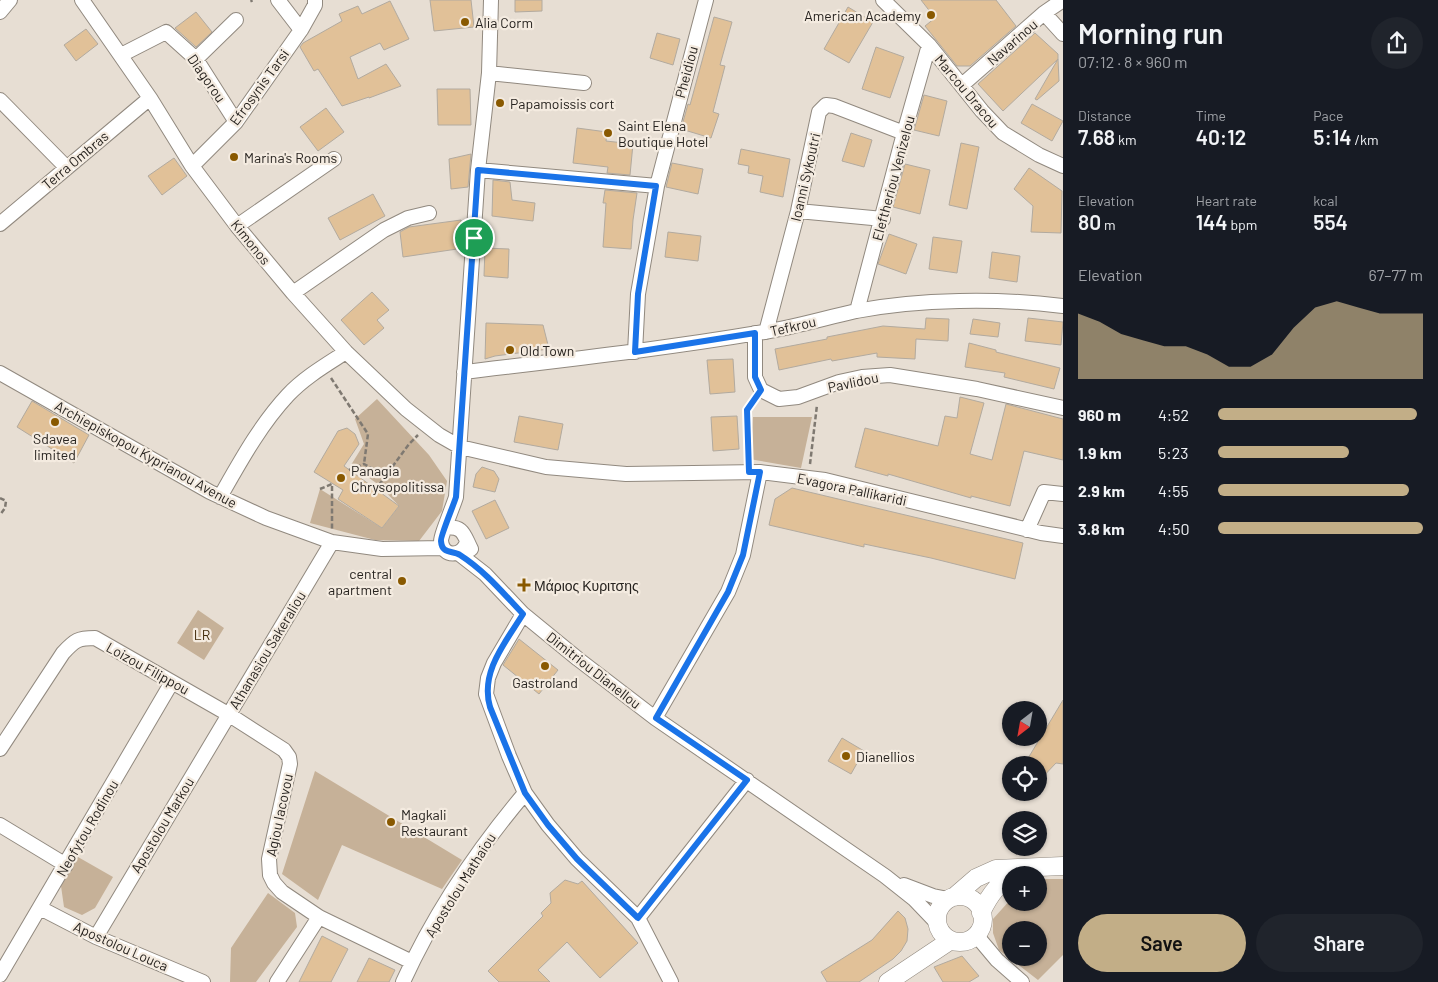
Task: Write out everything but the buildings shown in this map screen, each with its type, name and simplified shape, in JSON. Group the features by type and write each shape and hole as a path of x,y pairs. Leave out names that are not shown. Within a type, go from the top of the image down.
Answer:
{"main road":[{"path":"1047,867 1063,866"},
{"path":"951,898 968,897 979,907 981,913 982,922 976,935 964,941 952,940 940,930 937,923 939,909 951,898 985,873 1002,869"},
{"path":"981,913 996,887 1002,881"},
{"path":"888,982 952,940"}],"street":[{"path":"0,12 10,0"},
{"name":"Kimonos","path":"82,0 150,98 192,166 237,226 293,293 346,352 420,421 460,447"},
{"path":"278,0 301,30"},
{"name":"Efrosynis Tarsi","path":"192,166 236,122 301,30 316,0"},
{"path":"443,548 440,541 441,534 456,497 478,170 489,74 491,0"},
{"name":"Pheidiou","path":"635,352 638,294 656,186 706,0"},
{"name":"Marcou Dracou","path":"883,0 929,45 1003,133 1038,155 1063,166"},
{"name":"Navarinou","path":"962,86 1044,13 1063,0"},
{"path":"1044,13 1063,34"},
{"path":"196,59 236,20"},
{"name":"Diagorou","path":"121,55 166,32 196,59 236,122"},
{"name":"Eleftheriou Venizelou","path":"857,311 929,45"},
{"path":"489,74 584,84"},
{"name":"Terra Ombras","path":"0,224 150,98"},
{"path":"0,100 66,167"},
{"name":"Ioanni Sykoutri","path":"760,333 798,212 819,112 826,105 834,106 904,132"},
{"path":"237,226 334,159"},
{"path":"478,170 656,186"},
{"path":"798,212 883,219"},
{"path":"293,293 384,230 408,218 429,213"},
{"name":"Tefkrou","path":"464,372 635,352 760,333 857,311 928,302 1002,302 1063,306"},
{"path":"760,333 755,377 761,390"},
{"path":"220,497 272,414 303,381 346,352"},
{"name":"Archiepiskopou Kyprianou Avenue","path":"0,373 220,497 266,518 332,542 382,549 443,548 450,553 458,553"},
{"name":"Pavlidou","path":"761,390 779,399 798,398 839,382 862,377 890,375 977,388 1063,408"},
{"name":"Evagora Pallikaridi","path":"460,447 546,467 626,474 754,472 825,480 1027,530 1063,536"},
{"path":"656,718 728,592 743,555 754,472"},
{"path":"1027,530 1044,492 1063,494"},
{"name":"Dimitriou Dianellou","path":"456,497 465,537 485,574"},
{"path":"445,528 456,528 465,537 463,550 458,553"},
{"name":"Athanasiou Sakeraliou","path":"273,742 228,714 332,542"},
{"name":"Dimitriou Dianellou","path":"458,553 485,574 523,614 578,659 656,718 885,876 914,899 937,923"},
{"path":"523,614 494,663 488,678 486,694 490,707 525,793 548,825 577,859 638,918 671,982"},
{"name":"Loizou Filippou","path":"0,748 63,653 80,638 95,638 228,714"},
{"name":"Neofytou Rodinou","path":"0,974 66,865 172,682"},
{"name":"Apostolou Markou","path":"96,936 228,714"},
{"name":"Agiou Iacovou","path":"273,742 284,750 289,757 290,764 268,859 270,875 274,882 282,892 319,918 412,962"},
{"path":"638,918 747,780"},
{"name":"Apostolou Mathaiou","path":"403,982 412,962 464,874 493,831 525,793"},
{"path":"0,825 66,865"},
{"name":"Dimitriou Dianellou","path":"885,876 920,892 951,898"},
{"name":"Apostolou Louca","path":"40,908 96,936 203,982"},
{"path":"277,982 319,918"},
{"path":"976,935 997,960 1022,982"}],"path":[{"path":"324,366 368,434 364,464"},
{"path":"754,472 747,410 761,390"},
{"path":"808,478 818,390"},
{"path":"379,485 409,444 417,437"},
{"path":"349,470 364,464"},
{"path":"364,464 385,476"},
{"path":"320,489 332,484 332,542"},
{"path":"0,498 6,501 5,508 0,515"}],"green space":[{"path":"377,399 429,455 447,481 442,511 419,541 375,540 310,523 320,489 382,528 399,506 379,485 351,465 364,444 355,419"},
{"path":"753,417 812,417 801,468 749,459"},
{"name":"LR","path":"198,610 224,628 204,660 177,643"},
{"path":"315,771 462,860 442,889 342,845 318,900 282,874"},
{"path":"78,857 113,877 95,908 82,915 64,907 61,886"},
{"path":"1047,879 1063,879 1063,955 1038,980 1020,966 1047,966 1047,921 1002,921 1002,952 999,950 993,933 993,919 1002,909 1002,911 1047,911"},
{"path":"268,893 295,913 297,927 256,982 230,982 231,948"}],"place":[{"name":"American Academy","path":"931,15"},
{"name":"Alia Corm","path":"465,22"},
{"name":"Papamoissis cort","path":"500,103"},
{"name":"Saint Elena Boutique Hotel","path":"608,133"},
{"name":"Marina's Rooms","path":"234,157"},
{"name":"Old Town","path":"510,350"},
{"name":"Sdavea limited","path":"55,422"},
{"name":"Panagia Chrysopolitissa","path":"341,478"},
{"name":"central apartment","path":"402,581"},
{"name":"Μάριος Κυριτσης","path":"524,585"},
{"name":"Gastroland","path":"545,666"},
{"name":"Dianellios","path":"846,756"},
{"name":"Magkali Restaurant","path":"391,822"}],"route":[{"path":"478,170 656,186 638,294 635,352 755,333 755,377 761,390 747,410 749,472 760,472 743,555 728,592 656,718 747,780 638,918 577,859 548,825 525,793 486,694 488,678 494,663 523,614 485,574 458,553 450,553 443,548 440,541 456,497 474,238 478,170"}]}
